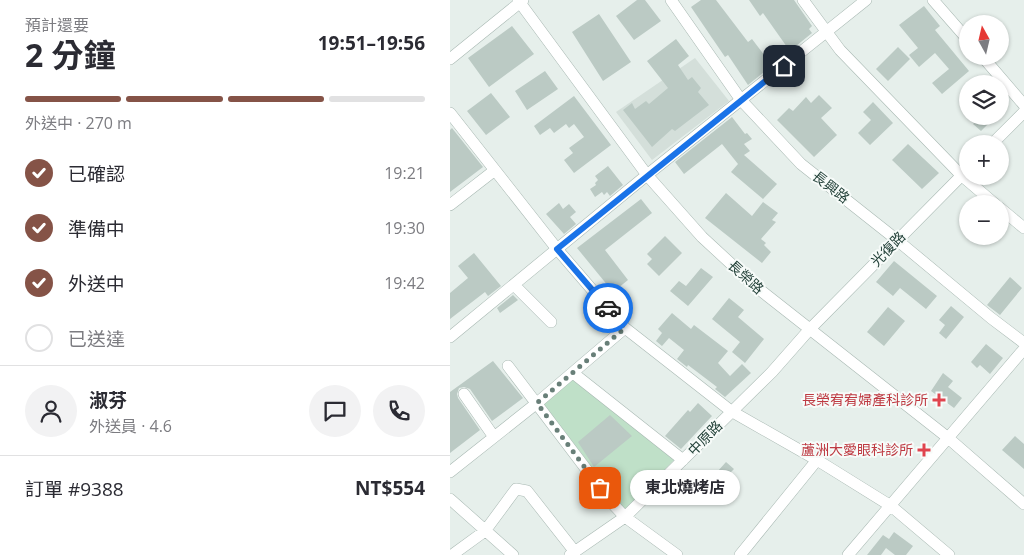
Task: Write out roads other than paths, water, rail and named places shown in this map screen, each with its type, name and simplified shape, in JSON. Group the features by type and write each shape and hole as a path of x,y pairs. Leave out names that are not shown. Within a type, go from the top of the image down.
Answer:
{"street":[{"name":"長興路","path":"671,0 741,100 801,164 897,240 990,318 1024,342"},
{"path":"803,0 840,50 959,167"},
{"path":"450,337 647,175 866,0"},
{"path":"933,0 959,30"},
{"path":"450,59 520,1"},
{"name":"長榮路","path":"520,1 647,175 702,237 755,286 947,437 1024,504"},
{"path":"990,65 1024,105"},
{"path":"1001,135 1024,112"},
{"path":"450,113 557,249 625,328 731,411 817,460 891,506 949,555"},
{"path":"450,205 495,170"},
{"name":"光復路","path":"810,330 959,177"},
{"path":"977,185 986,195"},
{"path":"1009,216 1024,228"},
{"path":"514,285 551,322"},
{"path":"450,472 537,403 625,328"},
{"name":"中原路","path":"573,553 624,517 772,372 810,330"},
{"path":"848,555 1024,349"},
{"path":"508,366 624,517 677,555"},
{"path":"573,373 683,460"},
{"path":"464,394 494,437"},
{"path":"740,555 817,460"},
{"path":"452,555 485,531 516,490 527,491 573,553"},
{"path":"450,499 513,555"}],"place":[{"name":"長榮宥宥婦產科診所","path":"939,400"},
{"name":"蘆洲大愛眼科診所","path":"924,450"},
{"name":"東北燒烤店","path":"600,488"}]}
